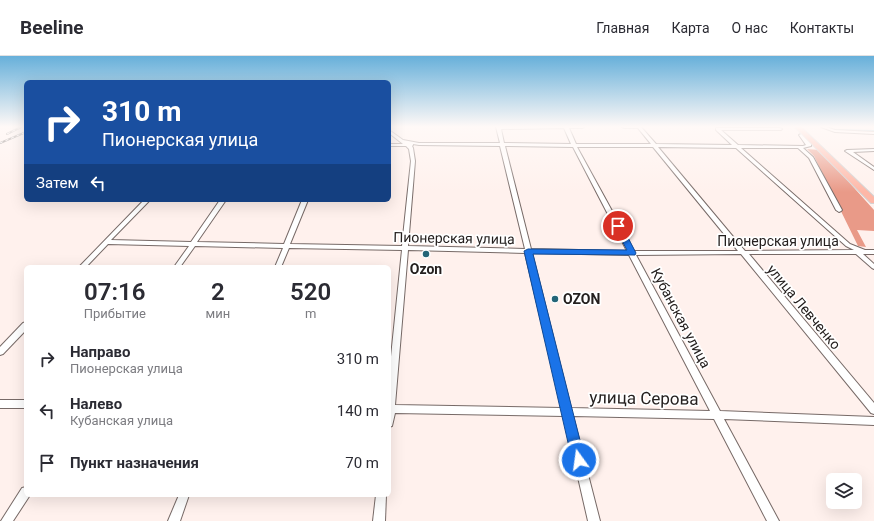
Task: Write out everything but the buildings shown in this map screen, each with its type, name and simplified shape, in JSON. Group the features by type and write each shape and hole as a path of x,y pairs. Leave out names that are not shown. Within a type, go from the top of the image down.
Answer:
{"highway":[{"path":"820,149 874,201"},
{"path":"827,149 874,194"}],"street":[{"path":"391,399 413,168 411,149"},
{"path":"503,149 594,521"},
{"name":"Кубанская улица","path":"577,149 772,521"},
{"name":"улица Левченко","path":"656,149 874,410"},
{"path":"738,149 874,267"},
{"path":"803,149 811,157 839,210"},
{"path":"874,150 848,151 874,169"},
{"path":"84,265 145,202"},
{"path":"178,265 222,202"},
{"path":"279,265 304,202"},
{"name":"Пионерская улица","path":"106,242 632,253 872,252"},
{"path":"850,246 872,252"},
{"path":"0,352 24,327"},
{"path":"0,404 24,404"},
{"name":"улица Серова","path":"391,409 717,415 874,421"},
{"path":"7,521 24,495"},
{"path":"174,521 183,497"},
{"path":"379,521 381,497"}],"shaded area":[{"path":"807,149 820,150 874,210 874,231 857,230 866,247 858,246 814,156"}],"place":[{"name":"Ozon","path":"426,254"},
{"name":"OZON","path":"555,299"}],"route":[{"path":"579,460 528,251 632,253 618,226"}]}
